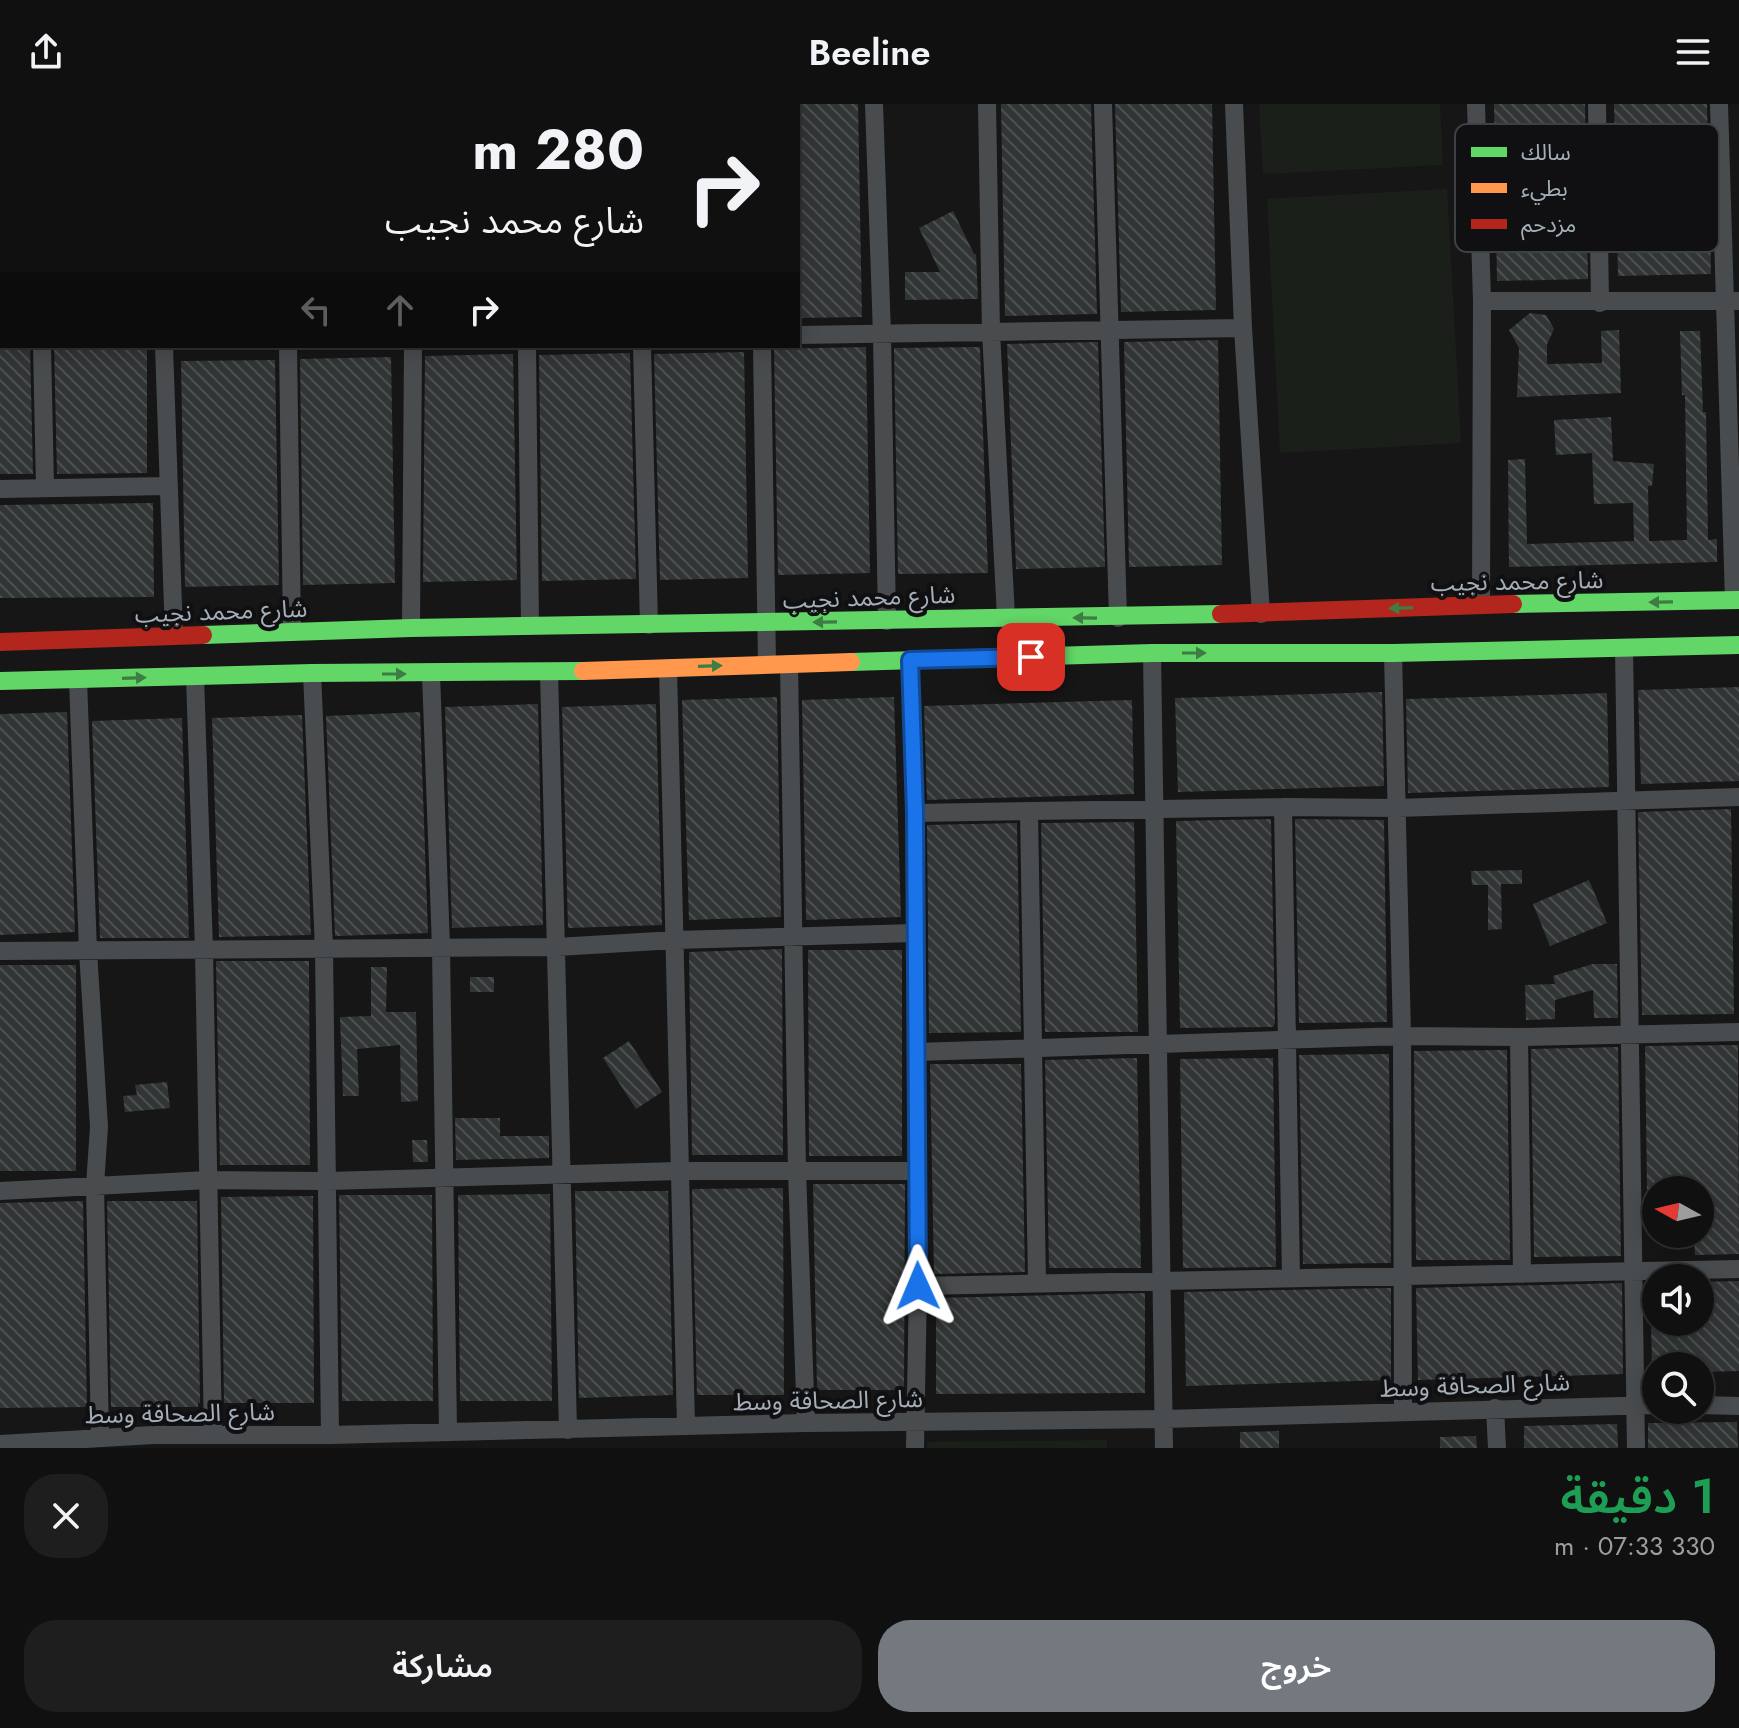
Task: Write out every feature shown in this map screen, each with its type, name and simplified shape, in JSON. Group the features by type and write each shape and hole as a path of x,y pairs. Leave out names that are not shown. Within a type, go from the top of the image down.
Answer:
{"main road":[{"name":"شارع محمد نجيب","path":"0,642 411,628 1006,617 1118,618 1481,605 1736,600"},
{"path":"0,681 312,673 549,672 1152,653 1393,653 1739,645"}],"street":[{"path":"874,104 887,621"},
{"path":"987,104 991,332 1006,617"},
{"path":"1103,104 1118,618"},
{"path":"1234,104 1243,328 1261,614"},
{"path":"1476,104 1477,124"},
{"path":"1597,104 1597,124"},
{"path":"1719,104 1731,301 1736,600"},
{"path":"1481,252 1481,605"},
{"path":"1599,252 1600,303"},
{"path":"1482,301 1731,301"},
{"path":"800,335 1243,328"},
{"path":"42,348 45,487"},
{"path":"164,348 174,636"},
{"path":"288,348 292,632"},
{"path":"411,628 413,348"},
{"path":"527,348 530,626"},
{"path":"642,348 649,625"},
{"path":"762,348 767,664"},
{"path":"0,489 167,486"},
{"path":"1624,648 1636,1448"},
{"path":"1152,653 1164,1448"},
{"path":"1393,653 1402,1036 1403,1411"},
{"path":"910,660 915,813 918,1286 915,1448"},
{"path":"789,664 797,1171 806,1423"},
{"path":"668,668 686,1426"},
{"path":"549,672 564,1174 568,1430"},
{"path":"312,673 324,949 330,1435"},
{"path":"431,674 441,947 448,1432"},
{"path":"195,676 204,950 213,1434"},
{"path":"78,680 88,951 99,1127 95,1185 100,1438"},
{"path":"915,813 1397,808 1739,797"},
{"path":"1283,807 1291,1278"},
{"path":"1029,812 1037,1283"},
{"path":"0,951 557,947 914,933"},
{"path":"916,1052 1402,1036 1739,1032"},
{"path":"1519,1037 1522,1274"},
{"path":"0,1191 208,1180 328,1181 679,1171 917,1171"},
{"path":"918,1286 1739,1269"},
{"name":"شارع الصحافة وسط","path":"0,1444 100,1438 153,1442 213,1434 330,1435 360,1441 448,1432 806,1423 1164,1419 1642,1405"},
{"path":"1714,1405 1739,1406"},
{"path":"1495,1408 1497,1448"},
{"path":"635,1429 635,1448"}],"shaded area":[{"path":"1259,104 1440,104 1443,165 1263,174"},
{"path":"1447,189 1461,443 1280,453 1267,199"},
{"path":"1107,1440 1107,1448 927,1448 927,1442"}],"building":[{"path":"800,104 858,104 862,317 800,318"},
{"path":"1001,104 1091,104 1097,314 1005,316"},
{"path":"1115,104 1212,104 1216,310 1121,312"},
{"path":"1494,104 1585,104 1585,124 1494,124"},
{"path":"1614,104 1707,104 1707,124 1614,124"},
{"path":"953,211 976,254 978,299 905,300 905,272 940,272 919,228"},
{"path":"1497,252 1588,252 1588,279 1497,281"},
{"path":"1617,252 1710,252 1711,274 1618,276"},
{"path":"1530,313 1546,315 1554,329 1547,344 1547,364 1602,363 1601,331 1619,330 1621,393 1517,397 1519,348 1509,330"},
{"path":"1680,331 1700,331 1703,412 1706,412 1708,540 1717,539 1717,562 1509,567 1508,460 1525,459 1527,544 1634,541 1633,503 1594,504 1592,453 1556,455 1554,420 1611,417 1613,461 1654,464 1652,486 1648,486 1649,541 1687,540 1685,395 1682,395"},
{"path":"1218,340 1222,565 1129,567 1124,342"},
{"path":"1098,342 1105,567 1016,569 1007,344"},
{"path":"866,347 870,573 778,575 774,349"},
{"path":"980,347 988,573 898,574 894,348"},
{"path":"0,348 30,348 33,474 0,474"},
{"path":"54,348 147,348 147,473 57,474"},
{"path":"744,352 748,578 660,580 654,354"},
{"path":"630,353 636,579 542,581 539,355"},
{"path":"513,354 517,580 423,582 425,356"},
{"path":"391,357 395,583 303,585 300,359"},
{"path":"275,360 279,585 185,587 181,361"},
{"path":"153,503 154,597 0,598 0,505"},
{"path":"1739,687 1739,781 1641,784 1638,690"},
{"path":"1382,692 1384,786 1178,792 1175,698"},
{"path":"1607,693 1609,787 1408,793 1406,699"},
{"path":"777,697 781,917 689,920 682,700"},
{"path":"894,697 901,917 806,920 802,700"},
{"path":"1132,700 1134,794 927,800 924,706"},
{"path":"538,704 543,925 452,928 445,707"},
{"path":"656,704 662,925 568,928 562,707"},
{"path":"67,712 75,932 0,935 0,714"},
{"path":"420,712 428,933 335,936 326,716"},
{"path":"302,715 311,935 219,937 212,718"},
{"path":"182,718 189,938 100,938 92,721"},
{"path":"1731,809 1734,1014 1642,1015 1638,812"},
{"path":"1271,819 1275,1023 1273,1027 1180,1028 1176,821"},
{"path":"1295,819 1384,820 1387,1022 1299,1023"},
{"path":"1134,822 1138,1032 1045,1032 1041,823"},
{"path":"1017,823 1021,1032 929,1033 927,825"},
{"path":"1522,870 1522,884 1501,884 1502,929 1488,930 1488,885 1472,885 1471,871"},
{"path":"1589,880 1607,923 1550,946 1533,904"},
{"path":"782,949 783,1155 692,1155 689,952"},
{"path":"808,950 902,950 902,1156 809,1156"},
{"path":"216,961 309,961 310,1165 220,1165"},
{"path":"1593,964 1617,964 1618,1018 1594,1018 1593,990 1555,1000 1555,1019 1526,1020 1525,985 1555,984 1553,976"},
{"path":"0,965 76,965 76,1171 0,1171"},
{"path":"371,967 387,967 386,1012 416,1012 418,1101 401,1102 400,1045 357,1049 359,1096 343,1096 340,1017 371,1016"},
{"path":"470,977 494,977 494,992 470,992"},
{"path":"629,1041 662,1092 636,1109 603,1058"},
{"path":"1738,1045 1739,1254 1695,1255 1695,1248 1714,1248 1714,1176 1647,1176 1645,1046"},
{"path":"1618,1047 1621,1256 1534,1257 1531,1049"},
{"path":"1507,1050 1510,1260 1416,1260 1414,1051"},
{"path":"1389,1054 1391,1263 1303,1264 1299,1055"},
{"path":"1137,1058 1141,1268 1049,1268 1045,1060"},
{"path":"1273,1058 1276,1267 1183,1268 1180,1059"},
{"path":"930,1064 1021,1064 1025,1272 934,1274"},
{"path":"167,1082 170,1108 125,1112 123,1096 137,1095 135,1085"},
{"path":"455,1118 500,1118 500,1136 549,1136 549,1158 456,1160"},
{"path":"412,1140 427,1140 428,1162 413,1162"},
{"path":"813,1184 905,1184 904,1390 817,1390"},
{"path":"783,1188 784,1395 697,1395 692,1189"},
{"path":"575,1191 668,1191 673,1395 579,1398"},
{"path":"550,1194 552,1401 460,1401 458,1195"},
{"path":"339,1195 432,1195 433,1401 342,1401"},
{"path":"313,1196 314,1403 224,1403 221,1197"},
{"path":"83,1201 87,1407 0,1408 0,1203"},
{"path":"107,1201 197,1201 198,1407 111,1407"},
{"path":"1739,1281 1739,1371 1714,1372 1714,1352 1652,1352 1651,1336 1714,1336 1714,1282"},
{"path":"1622,1283 1623,1374 1418,1380 1416,1288"},
{"path":"1391,1288 1391,1380 1186,1386 1184,1292"},
{"path":"1145,1293 1145,1393 936,1394 936,1298"},
{"path":"1737,1422 1738,1448 1648,1448 1648,1424"},
{"path":"1617,1424 1618,1448 1524,1448 1524,1426"},
{"path":"1279,1431 1279,1448 1240,1448 1240,1432"},
{"path":"1476,1436 1477,1448 1440,1448 1440,1437"}],"traffic: fast":[{"path":"1513,604 1739,600"},
{"path":"203,635 411,628 1221,614"},
{"path":"851,662 1152,653 1393,653 1739,645"},
{"path":"0,681 312,673 583,671"}],"traffic: slow":[{"path":"583,671 851,662"}],"traffic: jam":[{"path":"1221,614 1513,604"},
{"path":"0,642 203,635"}],"route":[{"path":"918,1286 915,813 910,660 1031,657"}]}
